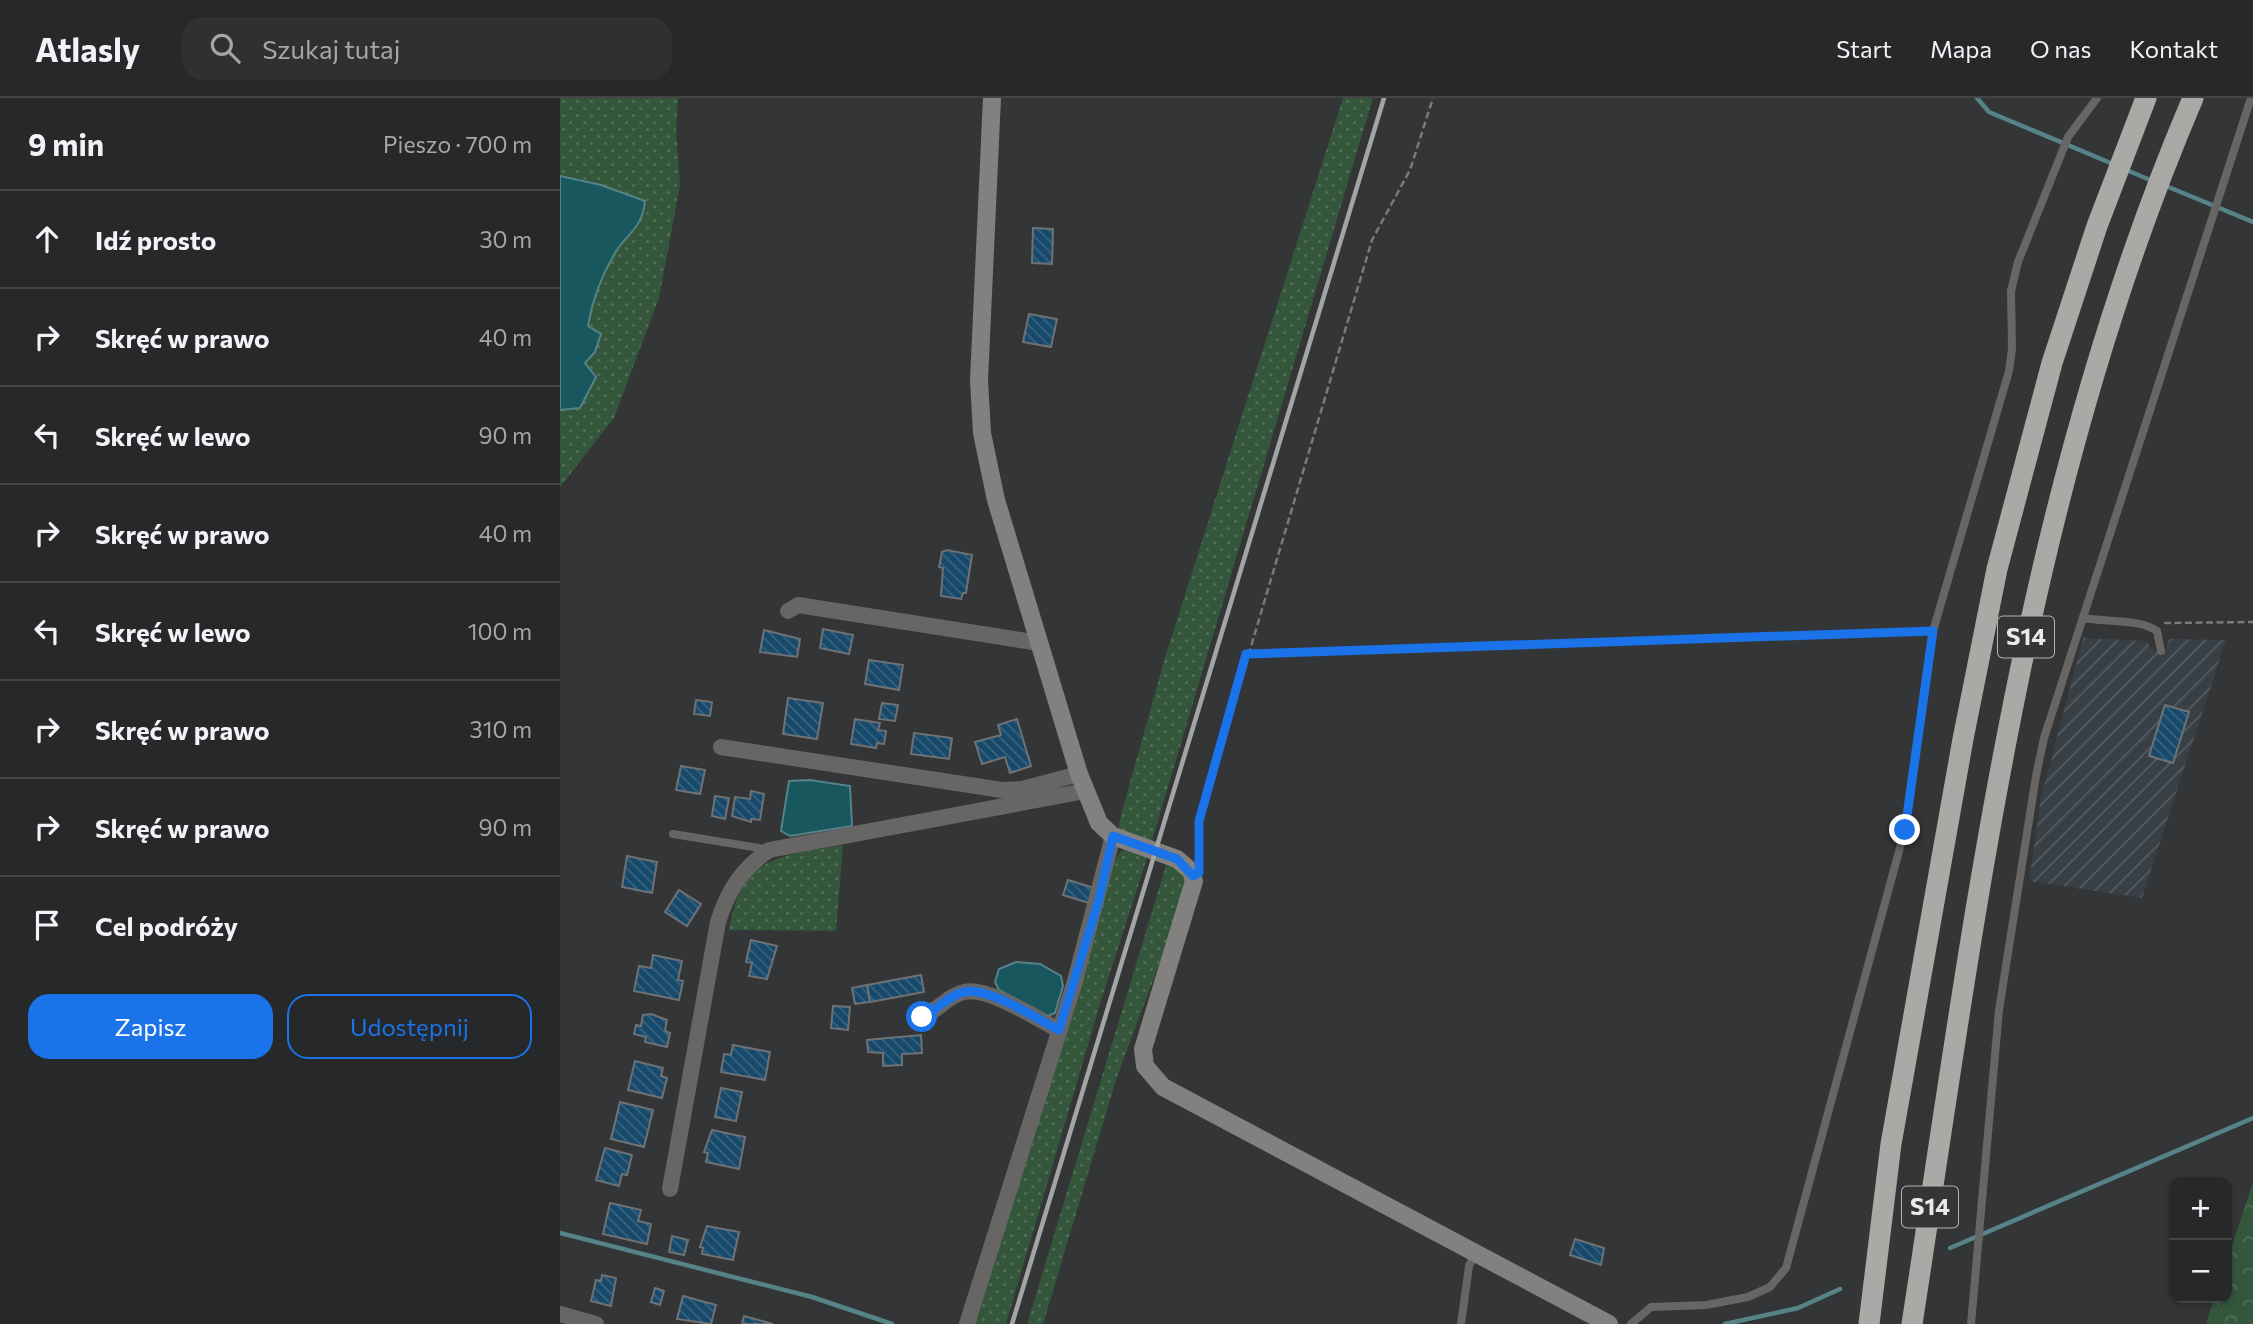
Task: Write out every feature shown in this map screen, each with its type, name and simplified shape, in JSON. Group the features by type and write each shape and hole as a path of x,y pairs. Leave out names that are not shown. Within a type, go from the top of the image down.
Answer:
{"highway":[{"name":"S14","path":"1869,1324 1891,1144 1963,739 1997,569 2052,363 2115,179 2147,98"},
{"name":"S14","path":"1912,1324 1988,838 2039,576 2082,413 2153,197 2193,98"}],"street":[{"path":"992,98 979,349 980,419 996,500 1082,783 1099,824 1113,836 1177,859 1193,876 1193,891 1143,1049 1145,1066 1152,1078 1200,1108 1609,1324"},
{"path":"788,611 798,605 1039,643"},
{"path":"721,747 1002,790 1082,783"},
{"path":"670,1189 718,922 734,884 747,865 769,850 1082,783"},
{"path":"967,1324 1098,903 1113,836"},
{"path":"922,1017 955,995 975,992 1010,1005 1059,1030"},
{"path":"560,1314 596,1324"}],"lane":[{"path":"1631,1324 1651,1307 1706,1305 1748,1297 1770,1287 1786,1268 1905,830 1933,631 2009,371 2012,349 2011,291 2018,262 2068,138 2097,98"},
{"path":"1970,1324 1999,1010 2033,790 2044,738 2251,98"},
{"path":"2083,618 2115,623 2147,623 2157,631 2161,651"},
{"path":"673,834 769,850"},
{"path":"1461,1324 1469,1266 1475,1253"}],"path":[{"path":"1193,876 1199,873 1199,821 1246,654 1372,240 1410,170 1433,98"},
{"path":"2147,623 2253,622"},
{"path":"1246,654 1933,631"}],"shaded area":[{"path":"2083,638 2148,641 2150,649 2165,652 2169,639 2226,640 2142,898 2029,881 2041,798"}],"green space":[{"path":"560,98 678,98 676,128 680,185 659,298 614,418 560,487"},
{"path":"1343,98 1373,98 1152,841 1118,830 1122,811 1166,654"},
{"path":"843,845 836,931 729,930 735,905 743,887 754,873 782,857"},
{"path":"1127,848 1148,855 1100,1004 1006,1324 973,1324 1034,1138 1113,864 1120,852"},
{"path":"1167,862 1187,876 1187,890 1117,1077 1043,1324 1027,1324"},
{"path":"2253,1182 2253,1324 2206,1324 2212,1303 2232,1303 2232,1246"}],"water":[{"path":"560,176 601,185 645,201 638,224 615,253 606,270 592,307 588,326 601,334 595,352 585,363 596,377 580,408 560,410"},
{"path":"810,780 850,786 852,826 790,836 781,831 789,781"},
{"path":"1016,962 1040,964 1061,976 1063,986 1055,1013 1048,1016 999,990 995,982 999,969"}],"building":[{"path":"1033,228 1053,229 1052,264 1032,263"},
{"path":"1029,314 1057,319 1051,347 1023,342"},
{"path":"947,550 972,555 966,593 963,593 961,599 941,596 943,568 939,567 942,552"},
{"path":"823,629 853,635 849,654 820,648"},
{"path":"764,630 800,639 797,657 760,652"},
{"path":"869,660 903,665 899,690 865,684"},
{"path":"788,698 823,703 817,739 783,734"},
{"path":"696,700 712,702 710,716 694,714"},
{"path":"882,703 898,705 895,721 879,719"},
{"path":"2165,705 2189,712 2173,763 2149,756"},
{"path":"855,719 880,723 878,730 886,731 884,744 877,743 876,748 851,744"},
{"path":"1017,719 1031,766 1010,773 1005,757 982,764 975,742 1001,735 998,725"},
{"path":"914,733 952,738 949,759 911,754"},
{"path":"681,766 705,770 700,794 676,790"},
{"path":"751,791 764,794 760,820 751,819 751,822 732,816 735,797 750,799"},
{"path":"715,796 729,798 725,819 712,816"},
{"path":"627,856 657,862 652,893 622,887"},
{"path":"1068,880 1094,888 1089,903 1063,895"},
{"path":"679,890 701,904 687,926 665,912"},
{"path":"751,940 777,946 767,979 749,976 752,963 746,962"},
{"path":"653,955 682,961 678,980 683,981 679,1000 634,991 639,966 651,968"},
{"path":"921,975 924,992 870,1002 867,985"},
{"path":"867,985 870,1002 855,1004 852,988"},
{"path":"833,1006 850,1007 848,1030 831,1028"},
{"path":"651,1014 667,1020 665,1031 670,1033 667,1047 645,1042 646,1037 634,1034 636,1025 641,1026 643,1015"},
{"path":"921,1035 922,1053 902,1054 902,1065 883,1066 883,1053 868,1052 867,1040"},
{"path":"733,1045 770,1052 765,1080 721,1072 724,1054 731,1055"},
{"path":"635,1061 663,1068 661,1076 667,1078 662,1098 628,1090"},
{"path":"721,1088 742,1092 736,1121 715,1117"},
{"path":"620,1102 653,1110 644,1147 611,1139"},
{"path":"712,1130 745,1137 739,1169 706,1162 708,1153 704,1152"},
{"path":"605,1148 632,1155 627,1175 622,1174 619,1186 596,1180"},
{"path":"610,1203 641,1210 638,1221 651,1224 647,1244 603,1234"},
{"path":"707,1226 739,1232 733,1260 702,1254 703,1248 700,1247"},
{"path":"672,1236 688,1240 684,1255 669,1252"},
{"path":"1575,1239 1604,1248 1601,1265 1570,1255"},
{"path":"602,1275 616,1278 611,1306 591,1301 596,1280 601,1281"},
{"path":"655,1288 664,1291 660,1305 651,1302"},
{"path":"683,1296 716,1305 711,1324 677,1319"},
{"path":"744,1316 773,1324 742,1324"}],"waterway":[{"path":"1977,98 1989,112 2113,164"},
{"path":"2124,169 2155,182"},
{"path":"2166,186 2253,222"},
{"path":"1950,1248 2253,1118"},
{"path":"560,1233 812,1297 892,1324"},
{"path":"1725,1324 1798,1308 1840,1289"}],"railway":[{"path":"1012,1324 1384,98"}],"route":[{"path":"922,1017 965,991 986,995 1059,1030 1098,903 1113,836 1177,859 1188,867 1193,876 1199,873 1199,821 1246,654 1933,631 1905,830"}]}
